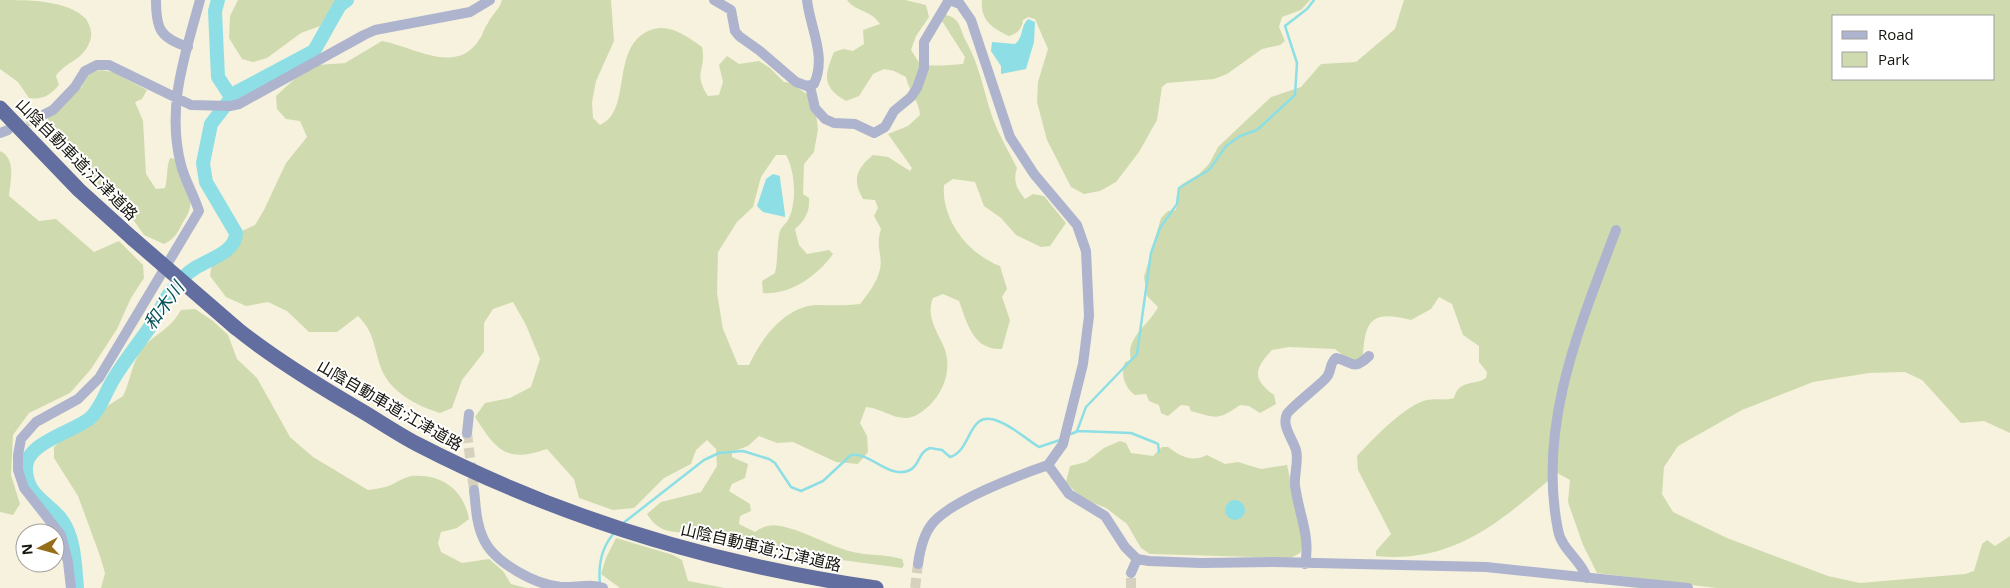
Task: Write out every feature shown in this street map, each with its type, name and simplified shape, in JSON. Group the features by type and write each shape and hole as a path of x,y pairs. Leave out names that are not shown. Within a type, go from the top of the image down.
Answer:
{"highway":[{"name":"山陰自動車道;江津道路","path":"0,108 79,190 259,347 415,443 550,504 608,525 736,563 810,579 876,588"}],"street":[{"path":"156,0 158,28 176,43 188,47"},
{"path":"71,588 68,562 60,535 24,488 18,470 21,439 36,422 78,399 99,378 200,211 181,166 174,115 176,97 200,0"},
{"path":"37,118 53,110 76,87 85,71 97,65 109,65 191,104 230,106 239,104 375,30 470,12 490,0"},
{"path":"714,0 731,10 735,31 746,43 760,50 796,82 810,86"},
{"path":"807,0 818,47 819,64 815,80 810,86"},
{"path":"810,86 815,108 825,119 834,123 855,124 874,133 882,130 888,124 894,111 911,97 917,88 924,68 924,42 949,0 961,2 971,20 1010,137 1034,174 1078,225 1086,251 1089,316 1084,364 1063,444 1048,465 946,510 931,524 924,537 918,564"},
{"path":"1587,578 1584,568 1572,557 1558,532 1551,470 1553,438 1564,380 1616,230"},
{"path":"1305,564 1308,539 1297,502 1294,477 1296,450 1287,430 1286,415 1292,407 1305,399 1328,376 1332,361 1336,358 1352,365 1359,364 1369,356"},
{"path":"467,433 469,414"},
{"path":"1048,465 1070,494 1105,516 1125,547 1137,559 1192,563 1486,567 1688,588"},
{"path":"474,490 478,523 483,539 488,548 510,566 522,574 552,586 572,588 601,587"},
{"path":"1131,573 1137,559"}],"green space":[{"path":"0,0 48,2 69,8 86,19 89,24 91,35 87,48 79,57 60,71 56,76 59,85 46,96 29,98 18,82 0,69"},
{"path":"238,0 337,0 320,26 301,33 267,58 253,62 242,59 229,38 230,16"},
{"path":"502,0 611,0 614,41 596,81 592,102 593,118 600,125 610,118 616,107 625,66 635,41 646,32 654,29 661,28 676,31 702,47 703,61 700,76 703,88 708,96 719,95 723,82 719,65 727,56 739,64 759,61 770,68 784,82 791,83 808,95 816,114 818,129 814,152 804,164 803,194 809,198 808,212 795,229 799,245 807,254 829,250 833,254 819,270 802,283 784,291 763,293 762,281 775,273 778,239 780,231 792,211 794,195 793,177 789,161 786,155 776,155 761,177 753,207 737,222 718,252 717,293 723,329 738,365 749,365 767,335 795,311 817,305 860,304 872,288 879,274 881,264 879,235 881,229 874,216 878,208 875,200 863,199 860,192 857,180 859,170 873,155 888,157 910,171 912,168 888,134 908,126 920,115 918,105 906,77 894,71 884,69 873,74 859,96 846,101 838,96 829,86 827,74 834,52 843,49 853,51 864,44 863,30 880,24 872,16 855,7 847,0 905,0 926,5 929,17 916,36 911,50 920,64 925,65 963,64 965,57 942,21 945,15 950,16 957,22 975,61 995,125 1017,168 1015,181 1017,188 1025,199 1033,194 1044,196 1066,223 1050,246 1041,247 1016,235 1001,218 984,206 975,182 953,179 944,185 944,198 947,210 959,234 977,253 1000,266 1007,289 1002,297 1010,320 1002,349 992,348 978,341 969,327 959,301 943,294 933,298 931,305 931,317 946,353 947,361 946,377 940,392 919,414 909,418 901,418 866,407 860,423 867,436 868,452 858,464 836,462 793,442 777,443 759,436 748,446 732,452 732,457 748,464 745,478 732,484 729,491 750,504 751,511 740,516 739,524 755,532 770,525 777,525 849,551 902,559 904,565 902,568 721,544 698,535 668,531 657,526 647,514 661,502 701,492 717,466 716,449 707,440 696,450 691,464 664,478 634,508 613,510 579,498 574,479 547,449 522,455 504,451 490,438 475,417 485,403 510,398 531,387 540,359 526,325 513,302 493,309 484,323 484,352 462,380 452,408 440,413 405,397 385,377 371,334 358,316 337,332 309,332 287,311 268,302 246,306 226,297 210,276 212,262 232,252 242,231 255,225 286,163 307,137 300,121 286,119 277,109 276,96 300,74 318,65 345,63 382,41 433,56 458,56 469,51 479,40"},
{"path":"982,0 1310,0 1301,10 1282,17 1279,27 1285,41 1280,45 1262,49 1227,74 1214,79 1167,83 1162,87 1157,120 1139,152 1116,182 1100,191 1084,194 1071,187 1047,140 1037,102 1038,82 1048,49 1035,19 1028,17 1023,20 1019,31 1009,36 997,30 985,18"},
{"path":"1404,0 2010,0 2010,433 1984,421 1961,423 1922,380 1905,372 1869,373 1813,382 1742,410 1678,446 1664,467 1662,494 1673,512 1727,538 1828,576 1860,583 1965,574 1974,571 1982,544 1987,540 1995,546 2010,536 2010,588 1716,588 1597,573 1583,545 1568,502 1570,480 1557,473 1496,522 1453,546 1430,553 1404,557 1376,556 1376,551 1391,534 1358,470 1357,456 1390,423 1409,408 1427,400 1454,398 1456,392 1463,385 1486,378 1487,372 1479,362 1479,346 1463,335 1452,304 1439,297 1431,309 1411,320 1388,316 1374,320 1369,325 1366,333 1363,356 1352,363 1335,349 1289,347 1272,350 1259,368 1258,374 1262,384 1274,395 1276,404 1260,413 1249,406 1240,405 1226,414 1217,417 1191,411 1189,406 1181,405 1168,416 1161,413 1159,405 1149,401 1146,394 1135,395 1131,392 1123,376 1125,362 1131,360 1131,345 1158,307 1147,296 1144,277 1161,218 1168,211 1176,210 1181,185 1199,174 1209,164 1218,147 1271,97 1301,87 1321,64 1356,62 1395,29"},
{"path":"101,70 113,72 147,90 142,99 135,102 143,121 146,174 156,189 165,188 170,158 175,159 178,171 187,189 191,201 188,214 175,236 164,244 144,235 134,221 95,183 92,170 75,147 53,137 47,123 49,115 81,88 89,73"},
{"path":"0,151 9,159 11,165 9,196 39,221 56,219 94,252 119,241 143,265 144,278 131,298 117,329 91,369 70,393 29,413 13,435 11,475 20,504 13,515 0,512"},
{"path":"195,309 213,321 228,335 237,359 257,378 290,437 313,457 368,490 388,486 412,476 423,476 442,481 457,492 469,519 457,528 441,532 438,543 441,552 462,563 489,559 503,571 511,584 527,588 101,588 105,573 99,553 78,496 54,458 54,447 65,436 83,430 109,405 123,396 142,349 172,323 181,310"},
{"path":"1120,441 1126,443 1131,453 1153,456 1162,447 1168,447 1186,457 1196,458 1207,455 1225,464 1238,462 1261,469 1287,465 1304,544 1300,553 1291,558 1150,554 1141,548 1127,524 1106,508 1081,498 1066,482 1070,466 1086,462 1104,448"},
{"path":"616,538 673,555 682,560 688,581 725,588 620,588 601,574 606,558"}],"water":[{"path":"1028,19 1035,22 1034,42 1026,69 1001,74 1001,66 991,51 992,42 1015,44 1020,38"},
{"path":"773,174 780,176 785,217 763,212 757,206 766,179"},
{"path":"1235,500 1242,503 1245,510 1242,517 1235,520 1228,517 1225,510 1228,503"}],"waterway":[{"path":"218,0 215,11 218,77 231,97"},
{"name":"和木川","path":"77,588 74,552 66,526 29,485 26,467 28,459 42,445 81,424 93,415 100,406 117,373 152,324 175,286 192,270 221,254 232,245 236,233 206,182 203,163 211,124 235,93 314,51 340,5 347,0"},
{"path":"1077,431 1086,407 1137,354 1151,253 1160,228 1177,204 1179,188 1209,170 1226,146 1240,136 1257,130 1295,95 1297,63 1285,26 1307,9 1314,0"},
{"path":"622,524 704,460 719,453 743,451 769,459 775,463 791,487 801,491 823,481 851,455 866,457 887,469 902,472 913,468 923,452 930,448 942,450 950,457 963,447 975,425 988,419 1008,426 1039,447 1060,440"},
{"path":"1071,434 1078,431 1131,433 1158,444 1159,452"},
{"path":"600,584 602,556 607,543 615,532"}],"tunnel":[{"path":"12,128 37,118"},
{"path":"467,433 474,490"},
{"path":"915,588 918,564"},
{"path":"1131,573 1131,588"}]}
